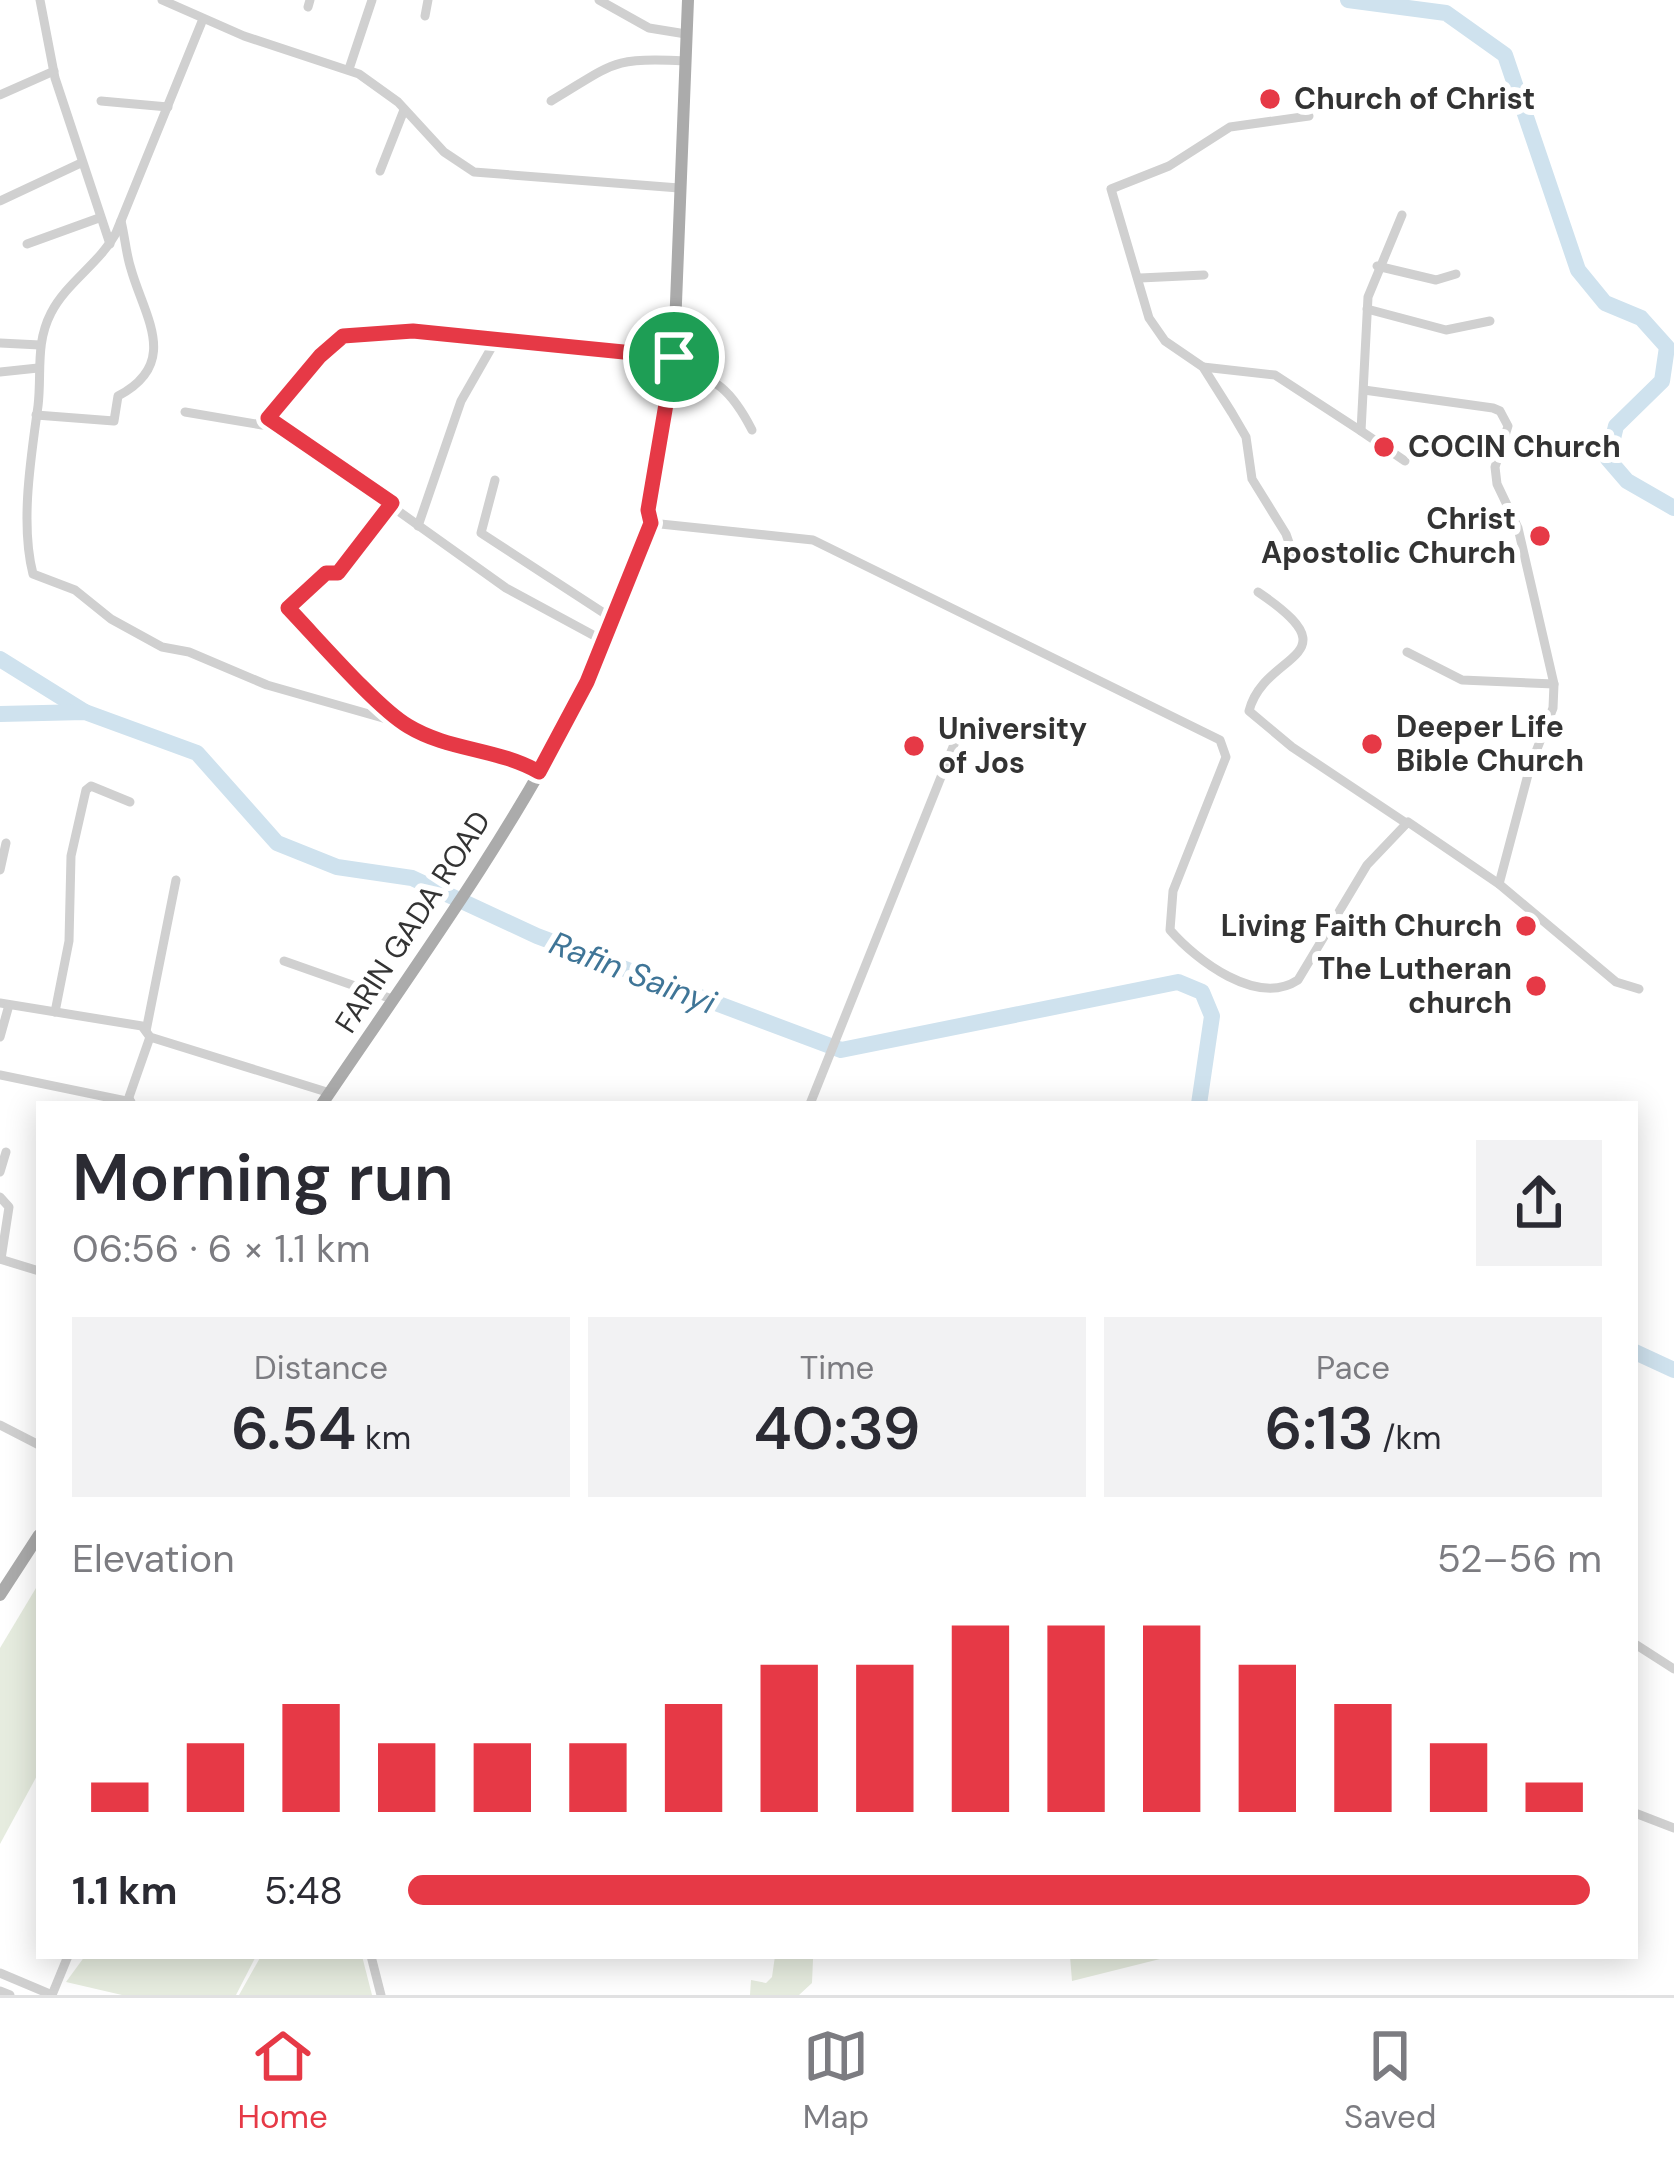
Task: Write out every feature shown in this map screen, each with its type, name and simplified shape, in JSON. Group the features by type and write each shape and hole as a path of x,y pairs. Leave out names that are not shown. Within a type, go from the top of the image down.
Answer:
{"main road":[{"name":"FARIN GADA ROAD","path":"326,1098 539,772 575,708 651,523 648,510 673,364 688,0"},
{"path":"0,1594 36,1540"}],"street":[{"path":"40,0 54,71 110,244"},
{"path":"162,0 202,19 349,69 377,84 444,152 474,172 679,188"},
{"path":"349,69 372,0"},
{"path":"424,16 428,0"},
{"path":"599,0 649,28 686,34"},
{"path":"202,19 110,244 53,308 40,345 27,533 36,577 75,590 111,619 162,647 189,652 267,685 404,724 464,749 492,751 539,772"},
{"path":"551,100 610,64 631,58 684,62"},
{"path":"0,95 54,71"},
{"path":"101,101 168,107"},
{"path":"380,171 404,110"},
{"path":"1293,554 1252,479 1246,437 1203,367 1155,329 1111,189 1169,166 1230,127 1309,116"},
{"path":"0,201 81,163"},
{"path":"1361,430 1367,309 1377,266 1402,215"},
{"path":"27,244 99,218"},
{"path":"36,416 114,421 118,396 141,377 150,360 154,327 131,272 121,221"},
{"path":"1377,266 1436,280 1456,274"},
{"path":"1139,278 1204,275"},
{"path":"1367,309 1446,330 1490,321"},
{"path":"185,412 262,425 320,356 350,333 413,331 497,338 673,364 721,383 752,430"},
{"path":"418,526 461,401 497,338"},
{"path":"0,343 40,345"},
{"path":"1203,367 1275,375 1405,461"},
{"path":"0,372 38,368"},
{"path":"1364,390 1493,409 1504,416 1507,436 1496,466 1498,484 1518,528 1554,684 1553,708 1530,767 1499,884"},
{"path":"268,418 506,588 604,641"},
{"path":"495,480 481,533 613,619"},
{"path":"392,503 338,573 326,573 288,608 404,724"},
{"path":"651,523 813,540 1220,740 1226,757 1173,891 1169,930 1184,946 1231,977 1268,988 1287,987 1298,980 1366,865 1406,823"},
{"path":"1258,592 1304,632 1298,652 1255,695 1249,711 1292,747 1499,884 1603,972 1639,988"},
{"path":"1407,652 1462,680 1554,684"},
{"path":"811,1101 959,732"},
{"path":"55,1012 69,940 71,856 86,790 91,787 130,802"},
{"path":"0,870 5,843"},
{"path":"131,1101 176,880"},
{"path":"284,961 392,999"},
{"path":"0,1036 4,1004 142,1026 148,1034 326,1098"},
{"path":"0,1075 122,1101"},
{"path":"0,1172 6,1152"},
{"path":"0,1197 8,1207 1,1259 36,1270"},
{"path":"0,1425 36,1443"},
{"path":"1638,1646 1674,1669"},
{"path":"1638,1814 1674,1828"},
{"path":"0,1973 52,1995 67,1959"},
{"path":"372,1959 381,1995"},
{"path":"0,1991 10,1995"}],"shaded area":[{"path":"36,1588 36,1778 0,1844 0,1648"},
{"path":"83,1959 254,1959 236,1995 122,1995 66,1982"},
{"path":"259,1959 363,1959 372,1995 239,1995"},
{"path":"775,1959 813,1959 812,1983 799,1995 750,1995 751,1980 766,1983 772,1977"},
{"path":"1070,1959 1160,1959 1072,1981"}],"waterway":[{"path":"1348,0 1446,13 1505,55 1578,270 1605,303 1641,318 1667,347 1662,381 1616,426 1608,459 1627,481 1674,508"},
{"path":"0,659 85,712"},
{"name":"Rafin Sainyi","path":"0,714 85,712 197,753 277,843 337,867 412,878 537,936 841,1050 1178,982 1202,992 1212,1016 1199,1101"},
{"name":"Rafin Sainyi","path":"1638,1353 1674,1370"}],"place":[{"name":"Church of Christ","path":"1270,99"},
{"name":"COCIN Church","path":"1384,447"},
{"name":"Christ Apostolic Church","path":"1540,536"},
{"name":"Deeper Life Bible Church","path":"1372,744"},
{"name":"University of Jos","path":"914,746"},
{"name":"Living Faith Church","path":"1526,926"},
{"name":"The Lutheran church","path":"1536,986"}],"route":[{"path":"413,331 674,357 648,510 651,523 587,682 539,772 492,751 464,749 404,724 288,608 326,573 338,573 392,503 268,418 343,336 413,331"}]}
